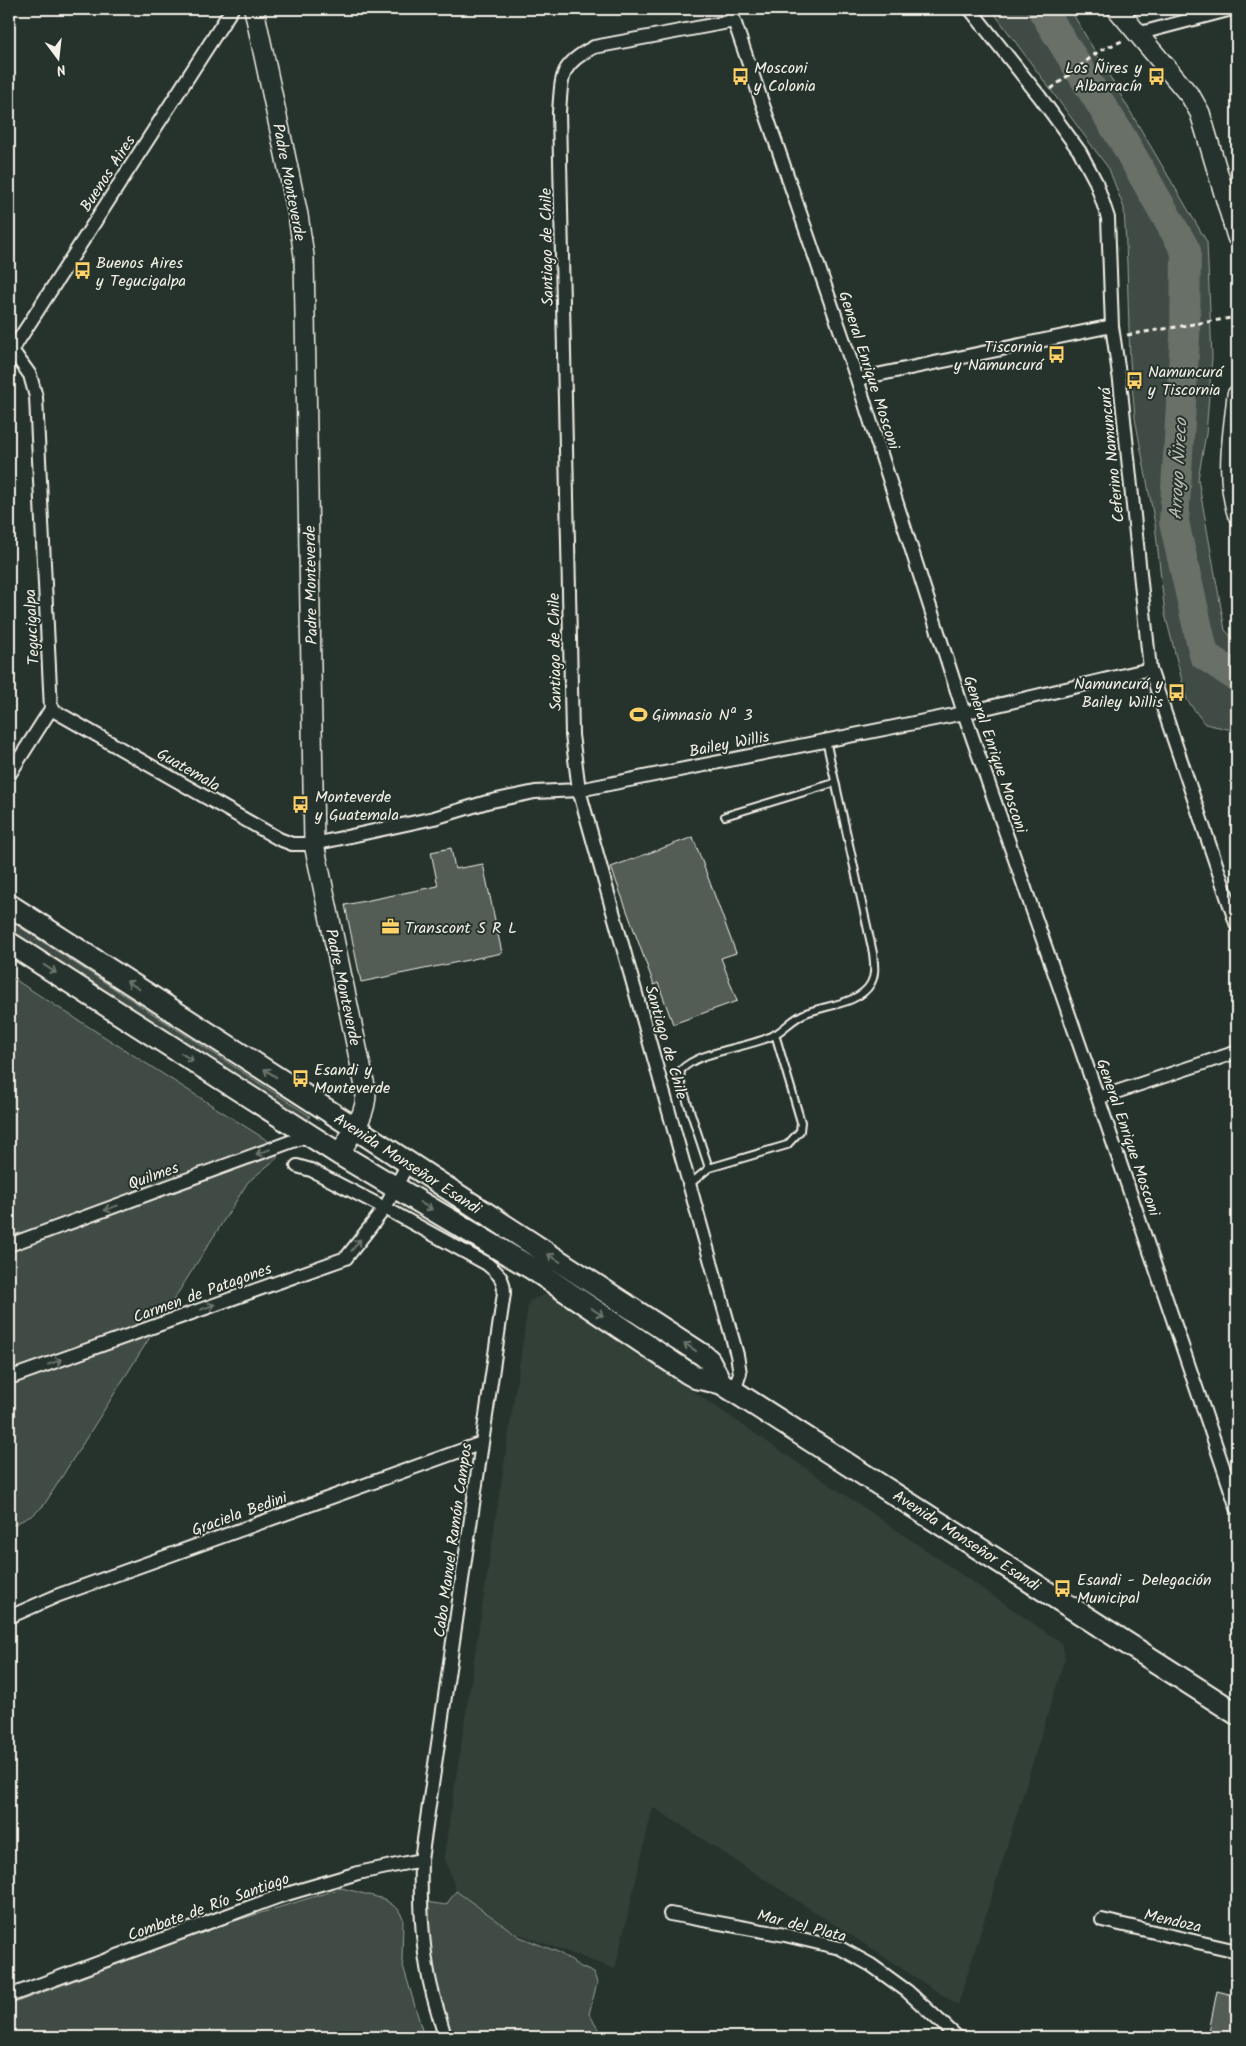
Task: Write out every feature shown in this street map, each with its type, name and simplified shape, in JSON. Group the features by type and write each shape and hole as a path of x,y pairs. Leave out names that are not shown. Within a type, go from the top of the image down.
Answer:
{"main road":[{"name":"Avenida Monseñor Esandi","path":"9,905 703,1355 709,1360 728,1387"},
{"name":"Avenida Monseñor Esandi","path":"9,943 309,1136 533,1270 696,1378 728,1387 1237,1714"}],"street":[{"name":"Buenos Aires","path":"10,352 232,9"},
{"name":"Padre Monteverde","path":"254,9 298,215 304,256 314,844 366,1091 366,1103 355,1128 339,1154"},
{"name":"Ceferino Namuncurá","path":"970,9 1040,97 1080,152 1096,182 1108,218 1112,326 1120,381 1150,669 1237,926"},
{"path":"1117,9 1191,97 1200,112 1237,237"},
{"path":"1137,34 1232,9"},
{"name":"General Enrique Mosconi","path":"732,15 857,379 964,713 1098,1098 1237,1508"},
{"name":"Santiago de Chile","path":"728,1387 740,1373 737,1354 579,790 572,725 559,112 563,74 577,56 594,48 732,15"},
{"path":"857,379 1112,326"},
{"name":"Tegucigalpa","path":"10,352 30,375 36,397 52,709"},
{"path":"1237,395 1230,468 1231,485 1237,513"},
{"name":"Bailey Willis","path":"314,844 434,818 487,802 535,792 579,790 964,713 1150,669"},
{"name":"Guatemala","path":"52,709 279,839 292,844 314,844"},
{"path":"9,775 52,709"},
{"path":"1098,1098 1237,1052"},
{"name":"Quilmes","path":"9,1246 309,1136"},
{"name":"Carmen de Patagones","path":"9,1378 346,1258 385,1208 408,1163"},
{"name":"Cabo Manuel Ramón Campos","path":"297,1166 311,1170 385,1208 487,1264 502,1278 504,1293 421,1860 420,1905 422,1936 429,1979 445,2037"},
{"name":"Graciela Bedini","path":"9,1617 59,1595 482,1444"},
{"name":"Combate de Río Santiago","path":"9,1996 280,1896 358,1873 421,1860"},
{"name":"Mar del Plata","path":"670,1914 785,1935 840,1948 871,1965 907,1991 957,2037"},
{"name":"Mendoza","path":"1102,1920 1237,1951"}],"lane":[{"path":"709,1168 680,1080 681,1070 693,1061 775,1034 790,1021 806,1013 850,1000 863,992 871,984 874,972 873,953 826,740"},
{"path":"725,816 834,783"},
{"path":"690,1184 709,1168 788,1145 800,1132 801,1122 775,1034"}],"path":[{"path":"1062,80 1099,52 1137,34"},
{"path":"1139,333 1237,317"}],"shaded area":[{"path":"991,9 1070,9 1207,242 1212,357 1206,434 1198,479 1225,630 1237,643 1237,731 1205,724 1187,700 1165,614 1155,524 1135,418 1130,361 1124,208 1109,169"},
{"path":"9,920 310,1116 304,1124 9,932"},
{"path":"9,976 279,1148 277,1158 248,1182 44,1505 33,1515 9,1527"},
{"path":"453,1203 694,1360 691,1364 450,1208"},
{"path":"549,1293 1062,1643 1065,1658 958,2005 653,1807 615,1969 513,1932 456,1891 444,1856 529,1301"},
{"path":"342,1888 384,1899 398,1909 403,1918 402,1962 424,2037 9,2037 9,2005 225,1924"},
{"path":"456,1891 520,1937 558,1952 579,1966 594,1973 597,1983 589,2014 604,2037 449,2037 431,1970 426,1902 446,1905"}],"building":[{"path":"693,837 736,953 721,958 737,1001 673,1024 658,983 654,985 611,867"},
{"path":"451,848 455,869 483,864 502,953 361,982 345,905 438,886 431,852"},
{"path":"1217,1991 1237,1996 1237,2037 1208,2037"}],"waterway":[{"name":"Arroyo Ñireco","path":"1042,9 1123,140 1186,251 1185,337 1174,522 1204,655 1237,677"}],"place":[{"name":"Mosconi y Colonia","path":"740,76"},
{"name":"Los Ñires y Albarracín","path":"1156,76"},
{"name":"Buenos Aires y Tegucigalpa","path":"82,271"},
{"name":"Tiscornia y Namuncurá","path":"1057,355"},
{"name":"Namuncurá y Tiscornia","path":"1134,380"},
{"name":"Namuncurá y Bailey Willis","path":"1177,692"},
{"name":"Gimnasio Nª 3","path":"638,714"},
{"name":"Monteverde y Guatemala","path":"301,805"},
{"name":"Transcont S R L","path":"391,927"},
{"name":"Esandi y Monteverde","path":"300,1078"},
{"name":"Esandi - Delegación Municipal","path":"1063,1588"}]}
